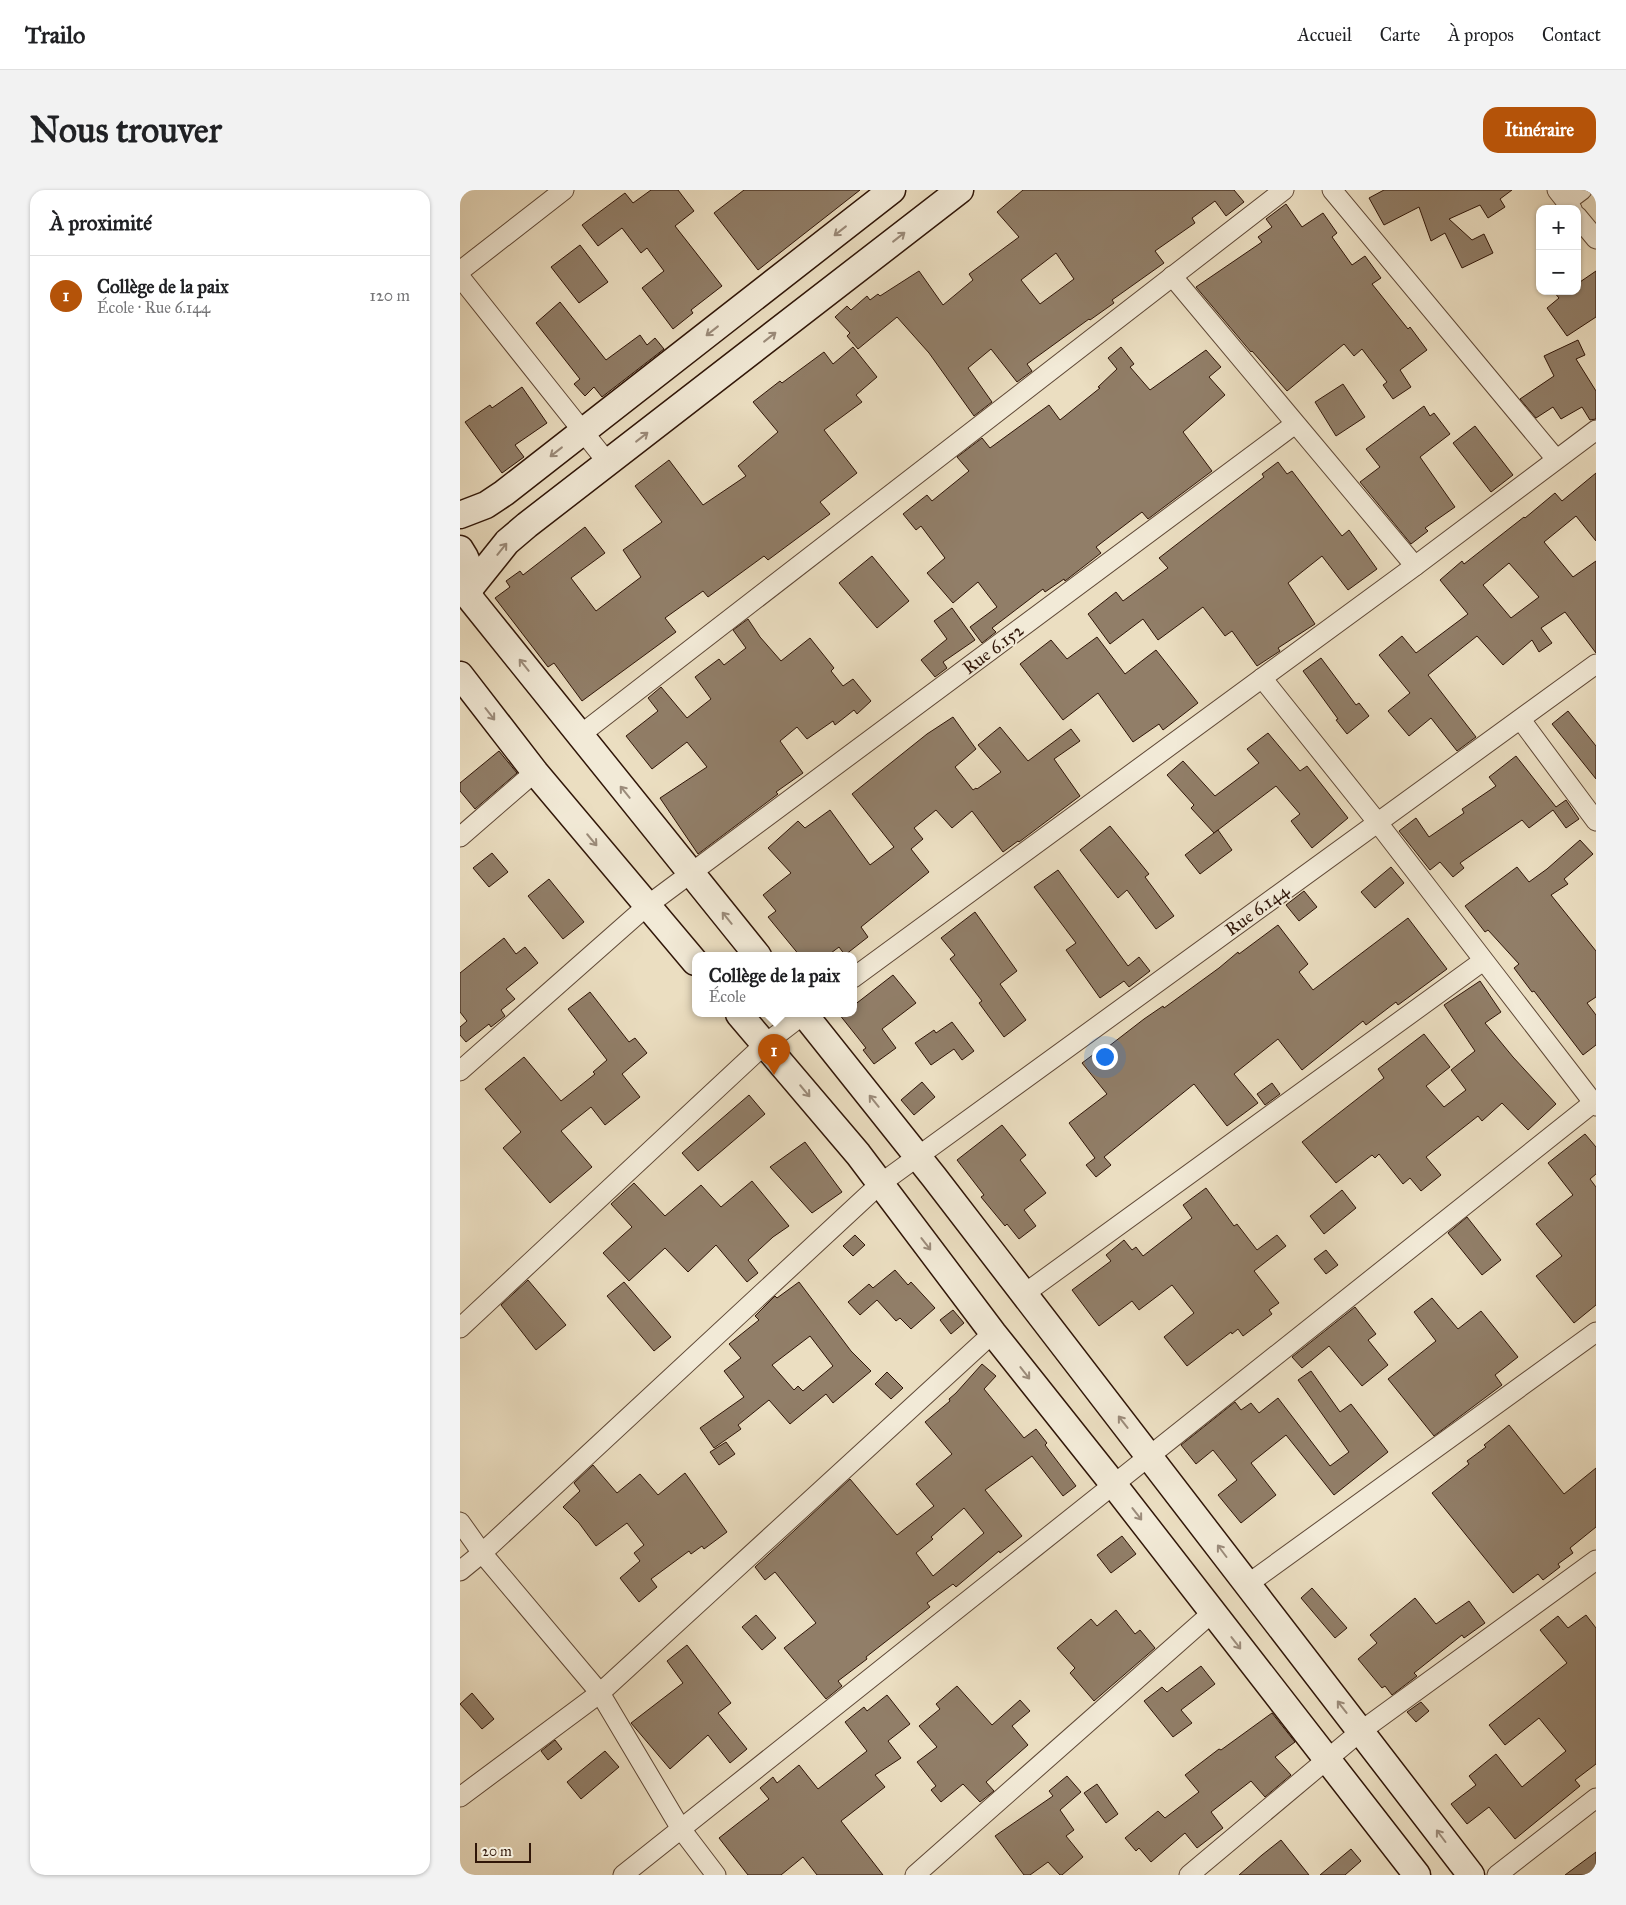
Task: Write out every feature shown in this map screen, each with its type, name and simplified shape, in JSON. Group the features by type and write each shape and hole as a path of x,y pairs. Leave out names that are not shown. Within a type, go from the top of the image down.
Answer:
{"main road":[{"path":"460,515 486,505 504,493 892,190"},
{"path":"467,600 507,542 960,190"},
{"path":"460,549 470,568 467,600 580,734 755,952"},
{"path":"460,675 535,772 692,958"},
{"path":"742,1017 858,1154 993,1333 1114,1485 1417,1875"},
{"path":"806,1017 918,1156 1471,1875"}],"street":[{"path":"460,271 564,190"},
{"path":"580,734 1284,190"},
{"path":"1332,190 1556,459"},
{"path":"1582,190 1568,204 1596,239"},
{"path":"1172,276 1415,566"},
{"path":"460,277 608,463"},
{"name":"Rue 6.152","path":"460,1071 648,905 1295,424"},
{"path":"857,975 1415,566 1596,430"},
{"name":"Rue 6.144","path":"460,1570 482,1553 880,1184 1596,664"},
{"path":"623,1875 1594,1104 1378,823 1262,678"},
{"path":"1521,720 1596,821"},
{"path":"460,837 535,772"},
{"path":"1024,1294 1483,962"},
{"path":"460,1328 765,1044 800,1017"},
{"path":"1248,1584 1596,1332"},
{"path":"460,1796 600,1693 993,1333"},
{"path":"460,1522 482,1553 600,1693 681,1829 716,1875"},
{"path":"1190,1875 1360,1731 1596,1560"},
{"path":"915,1875 1212,1612"},
{"path":"1497,1875 1596,1798"}],"building":[{"path":"651,190 678,190 694,211 675,226 722,286 691,310 693,313 673,329 642,288 664,271 647,248 641,253 622,228 598,246 582,225 625,193 633,203"},
{"path":"744,190 860,190 758,270 714,213"},
{"path":"1023,190 1234,190 1244,202 1226,216 1215,201 1192,218 1195,223 1155,251 1164,263 1112,300 1114,303 1027,364 1032,371 1017,382 991,349 968,368 992,402 974,416 929,353 897,317 858,349 847,336 850,333 835,317 847,306 851,310 867,296 870,300 878,294 880,296 919,271 943,305 973,280 969,274 1019,237 997,212","holes":["1056,253 1074,279 1040,304 1021,280"]},
{"path":"1384,190 1512,190 1500,199 1505,207 1488,218 1480,205 1449,219 1472,240 1484,234 1493,253 1462,268 1445,233 1431,241 1419,207 1384,225 1369,198"},
{"path":"1286,204 1302,227 1323,213 1337,233 1332,237 1352,265 1365,256 1381,278 1372,284 1408,329 1410,327 1427,350 1400,370 1411,387 1393,399 1383,385 1387,382 1362,349 1354,356 1344,344 1287,391 1196,287 1262,242 1258,237 1272,227 1266,219"},
{"path":"580,245 608,282 579,303 551,267"},
{"path":"1596,271 1596,317 1567,336 1547,308 1559,298 1556,295 1581,295 1581,281"},
{"path":"560,302 606,360 640,335 647,345 655,338 664,349 602,397 594,387 585,396 574,384 580,379 536,323"},
{"path":"1578,340 1585,355 1576,359 1596,391 1596,419 1590,420 1582,407 1561,419 1553,407 1536,418 1520,399 1554,376 1544,356"},
{"path":"853,347 877,377 856,395 862,402 824,430 857,473 820,502 830,514 768,560 764,556 708,597 703,591 665,618 676,632 582,701 554,663 548,667 495,598 510,587 506,581 520,571 523,575 585,527 605,553 571,578 596,611 641,577 623,550 662,522 635,486 669,460 703,505 746,476 738,466 778,432 753,402 780,381 782,383 824,352 833,364"},
{"path":"1121,347 1134,364 1130,367 1150,390 1206,350 1221,367 1209,377 1225,395 1183,432 1212,471 1148,519 1142,512 1096,547 1101,553 1065,581 1064,579 1045,592 1043,589 992,628 996,632 982,643 970,627 997,607 978,582 953,603 927,573 945,558 921,526 916,530 903,514 927,495 932,501 969,471 957,457 982,438 990,448 1049,405 1060,420 1100,388 1098,387 1117,369 1108,358"},
{"path":"1343,384 1365,417 1336,436 1315,402"},
{"path":"522,387 547,423 515,445 524,457 502,473 465,422 490,405 492,408"},
{"path":"1424,406 1430,416 1434,413 1450,434 1420,457 1455,507 1425,528 1428,531 1411,544 1360,482 1380,467 1366,449"},
{"path":"1475,426 1513,475 1491,492 1453,443"},
{"path":"1278,462 1287,474 1292,471 1342,536 1349,530 1377,569 1348,590 1322,556 1288,583 1315,624 1278,648 1280,651 1257,666 1232,631 1225,636 1203,607 1158,640 1143,619 1110,644 1088,614 1116,592 1123,601 1168,568 1159,558 1264,477 1262,474"},
{"path":"1596,473 1596,541 1576,516 1544,542 1573,577 1596,561 1596,653 1565,612 1541,628 1552,643 1539,652 1532,640 1503,665 1477,636 1428,675 1476,737 1457,751 1431,718 1409,736 1388,711 1410,693 1379,655 1402,636 1416,653 1468,614 1440,580 1462,561 1464,564 1555,493 1562,501","holes":["1509,563 1539,597 1511,618 1483,585"]},
{"path":"872,556 909,601 877,628 839,583"},
{"path":"952,608 975,640 943,662 947,668 935,677 921,660 947,639 934,621"},
{"path":"748,619 760,637 781,661 810,638 834,668 831,671 843,686 853,679 871,701 857,714 854,710 835,725 833,721 807,739 797,727 780,741 803,773 698,854 660,798 707,767 687,742 652,769 626,736 658,711 648,698 661,687 687,718 711,699 695,677 719,659 724,665 746,648 733,630"},
{"path":"1097,637 1125,674 1156,650 1198,703 1163,730 1159,724 1133,742 1098,693 1063,720 1020,664 1051,640 1067,659"},
{"path":"1321,658 1356,705 1359,703 1369,716 1347,734 1303,671"},
{"path":"1568,711 1596,746 1596,779 1552,724"},
{"path":"953,717 976,749 955,767 973,790 1001,772 978,745 1000,727 1028,761 1071,729 1080,741 1054,759 1080,796 1003,852 972,811 952,828 936,810 914,828 923,839 911,849 929,872 861,927 868,937 849,952 843,952 839,947 832,952 797,952 768,917 776,911 763,895 791,873 768,848 798,821 805,828 830,810 870,865 894,847 852,794 927,734"},
{"path":"1268,733 1300,771 1307,766 1348,818 1312,848 1291,821 1300,814 1276,786 1214,833 1191,808 1194,805 1167,775 1183,761 1215,796 1259,763 1247,749"},
{"path":"499,751 517,773 475,809 460,791 460,783"},
{"path":"1516,756 1556,807 1566,800 1579,819 1566,828 1553,810 1529,828 1522,820 1460,863 1464,868 1453,877 1440,862 1430,870 1399,831 1416,818 1429,837 1464,813 1462,809 1496,786 1489,777"},
{"path":"1110,826 1149,874 1145,877 1174,916 1156,929 1127,890 1118,898 1080,850"},
{"path":"1218,830 1232,850 1200,874 1185,855"},
{"path":"1580,840 1593,854 1564,879 1568,884 1551,895 1596,951 1596,997 1587,1003 1596,1015 1596,1045 1583,1055 1514,968 1519,964 1488,930 1485,932 1465,906 1517,867 1529,882"},
{"path":"492,853 508,872 489,887 473,868"},
{"path":"1391,867 1404,883 1375,908 1361,892"},
{"path":"1058,870 1128,966 1139,957 1150,971 1129,987 1124,981 1100,998 1066,950 1076,943 1034,887"},
{"path":"549,879 584,922 563,939 528,896"},
{"path":"1304,891 1317,907 1299,921 1286,905"},
{"path":"975,912 1017,971 1000,984 1026,1020 1004,1037 979,1003 982,1001 950,959 955,955 941,938"},
{"path":"1408,918 1447,969 1398,1005 1396,1002 1366,1025 1363,1021 1302,1070 1278,1039 1234,1074 1258,1103 1227,1126 1194,1084 1104,1157 1111,1165 1096,1177 1086,1165 1095,1158 1069,1123 1107,1094 1082,1063 1098,1051 1100,1053 1163,1006 1164,1008 1238,952 1239,954 1278,925 1308,964 1299,972 1313,990"},
{"path":"504,938 516,954 525,947 538,963 506,989 515,999 501,1010 505,1016 491,1027 489,1024 466,1042 460,1035 460,1027 467,1021 460,1012 460,973"},
{"path":"893,975 916,1003 882,1029 896,1048 874,1064 863,1050 866,1048 841,1017 857,1017 857,1003"},
{"path":"1480,981 1501,1012 1485,1023 1556,1104 1528,1130 1502,1103 1482,1121 1478,1116 1426,1157 1441,1175 1421,1191 1410,1178 1403,1184 1379,1154 1375,1158 1372,1155 1336,1183 1302,1142 1384,1078 1378,1069 1424,1034 1450,1067 1426,1086 1444,1107 1466,1090 1451,1070 1475,1051 1444,1005"},
{"path":"590,992 629,1042 635,1038 647,1053 622,1074 640,1097 605,1125 591,1107 561,1131 592,1167 550,1203 503,1148 521,1132 485,1089 524,1057 561,1101 595,1074 593,1072 607,1060 568,1009"},
{"path":"952,1022 974,1051 962,1060 954,1049 931,1065 915,1043 934,1030 936,1033"},
{"path":"922,1082 935,1097 914,1115 901,1100"},
{"path":"1272,1083 1280,1094 1265,1105 1257,1094"},
{"path":"749,1095 765,1114 698,1171 682,1153"},
{"path":"1002,1125 1026,1155 1020,1160 1046,1193 1024,1210 1036,1226 1019,1239 1007,1224 1005,1226 981,1197 984,1195 957,1160"},
{"path":"1585,1134 1596,1147 1596,1174 1590,1179 1596,1187 1596,1305 1574,1323 1536,1276 1562,1256 1536,1224 1573,1195 1548,1163"},
{"path":"805,1142 842,1192 812,1213 770,1167"},
{"path":"752,1181 789,1226 773,1237 748,1260 758,1273 747,1282 716,1245 688,1272 665,1248 629,1281 603,1253 632,1227 611,1204 634,1183 665,1216 701,1185 721,1207"},
{"path":"1206,1188 1234,1226 1237,1224 1257,1250 1277,1235 1286,1246 1254,1271 1279,1303 1269,1310 1272,1314 1243,1336 1238,1329 1232,1334 1231,1332 1187,1366 1164,1337 1194,1313 1172,1285 1139,1310 1132,1301 1099,1326 1072,1290 1111,1261 1106,1255 1124,1240 1132,1250 1136,1247 1143,1256 1192,1218 1183,1205"},
{"path":"1342,1190 1356,1208 1324,1234 1310,1216"},
{"path":"1467,1217 1501,1260 1482,1275 1448,1233"},
{"path":"855,1235 865,1245 853,1256 843,1246"},
{"path":"1326,1250 1338,1265 1326,1274 1314,1259"},
{"path":"895,1270 908,1285 911,1282 935,1308 911,1329 900,1318 896,1321 877,1300 860,1315 848,1302 869,1284 873,1288"},
{"path":"528,1280 566,1325 536,1350 501,1305"},
{"path":"624,1282 671,1337 654,1351 607,1296"},
{"path":"799,1282 851,1351 871,1371 833,1403 826,1394 790,1424 769,1400 738,1425 741,1429 714,1448 700,1428 744,1397 724,1371 741,1358 729,1344 759,1320 755,1316 775,1296 777,1298","holes":["810,1336 833,1366 803,1391 798,1386 794,1390 772,1365"]},
{"path":"1432,1298 1458,1329 1481,1311 1518,1357 1495,1375 1502,1385 1434,1436 1388,1379 1436,1341 1414,1312"},
{"path":"1355,1307 1376,1334 1368,1340 1388,1365 1362,1386 1329,1346 1302,1368 1292,1357"},
{"path":"953,1310 964,1323 951,1334 940,1320"},
{"path":"982,1364 996,1376 984,1389 1024,1438 1036,1429 1047,1443 1045,1445 1076,1486 1063,1496 1032,1456 985,1490 1022,1536 1000,1553 999,1551 956,1587 953,1584 927,1603 930,1607 838,1681 842,1686 826,1699 784,1648 816,1623 775,1572 765,1580 755,1567 850,1479 897,1535 934,1506 916,1484 952,1454 925,1422 950,1401 949,1399","holes":["964,1508 984,1533 933,1576 916,1553"]},
{"path":"1311,1371 1340,1412 1351,1404 1388,1452 1334,1495 1286,1435 1251,1463 1276,1495 1241,1523 1218,1495 1237,1480 1213,1450 1196,1464 1181,1445 1235,1402 1241,1410 1251,1403 1259,1413 1278,1398 1330,1466 1349,1452 1298,1380"},
{"path":"887,1372 903,1388 891,1399 875,1384"},
{"path":"1509,1425 1564,1494 1596,1468 1596,1527 1570,1548 1573,1553 1558,1564 1560,1567 1543,1580 1538,1574 1513,1593 1432,1493 1469,1464 1467,1461 1486,1447 1484,1445"},
{"path":"726,1442 735,1454 719,1465 710,1452"},
{"path":"593,1465 617,1493 640,1474 658,1495 685,1473 727,1532 704,1549 702,1546 691,1554 689,1551 651,1579 657,1587 639,1602 620,1578 640,1561 634,1553 644,1545 627,1523 596,1546 579,1523 563,1507 580,1491 574,1483"},
{"path":"1122,1536 1136,1554 1111,1573 1097,1555"},
{"path":"1312,1588 1347,1628 1335,1638 1301,1598"},
{"path":"1415,1598 1436,1624 1469,1601 1485,1623 1464,1638 1462,1635 1414,1673 1417,1676 1392,1695 1385,1686 1382,1688 1358,1659 1377,1643 1370,1635"},
{"path":"1116,1610 1135,1634 1140,1630 1155,1648 1094,1701 1070,1673 1075,1668 1057,1648 1091,1619 1097,1626"},
{"path":"756,1615 776,1638 762,1650 742,1627"},
{"path":"1586,1615 1596,1628 1596,1764 1575,1780 1580,1786 1515,1839 1489,1807 1467,1824 1451,1804 1476,1785 1469,1776 1496,1754 1522,1787 1566,1751 1539,1718 1505,1745 1489,1725 1567,1663 1540,1630 1558,1616 1568,1628"},
{"path":"687,1645 731,1703 718,1713 747,1749 730,1763 708,1735 670,1769 631,1723 683,1683 667,1661"},
{"path":"1201,1666 1215,1684 1181,1710 1192,1723 1173,1737 1144,1701 1162,1687 1167,1692"},
{"path":"957,1686 992,1725 1020,1700 1030,1711 1012,1726 1028,1745 986,1782 994,1791 980,1802 963,1784 941,1802 931,1790 936,1786 917,1762 937,1747 919,1726 940,1709 936,1704"},
{"path":"472,1693 494,1719 482,1729 460,1704"},
{"path":"887,1695 910,1724 888,1741 901,1758 875,1775 885,1787 841,1821 883,1875 817,1875 803,1857 781,1875 748,1875 719,1838 769,1799 760,1788 773,1777 777,1783 799,1765 818,1789 867,1751 845,1722 864,1707 867,1711"},
{"path":"1421,1702 1429,1711 1416,1722 1407,1712"},
{"path":"1272,1713 1295,1742 1275,1757 1291,1775 1265,1797 1251,1781 1211,1812 1223,1828 1197,1848 1185,1833 1151,1862 1139,1848 1136,1851 1125,1838 1158,1811 1165,1818 1199,1792 1185,1775"},
{"path":"555,1740 562,1749 548,1760 541,1751"},
{"path":"605,1751 619,1767 581,1799 567,1782"},
{"path":"1067,1776 1081,1792 1060,1810 1074,1830 1066,1836 1083,1857 1062,1875 1048,1862 1030,1875 1024,1875 995,1836 1053,1796 1049,1791"},
{"path":"1097,1784 1118,1814 1106,1823 1084,1793"},
{"path":"1281,1840 1309,1875 1239,1875 1262,1855"},
{"path":"1351,1849 1361,1861 1345,1875 1320,1875"},
{"path":"1596,1852 1596,1875 1565,1875"}],"place":[{"name":"Collège de la paix","path":"774,1075"}]}
